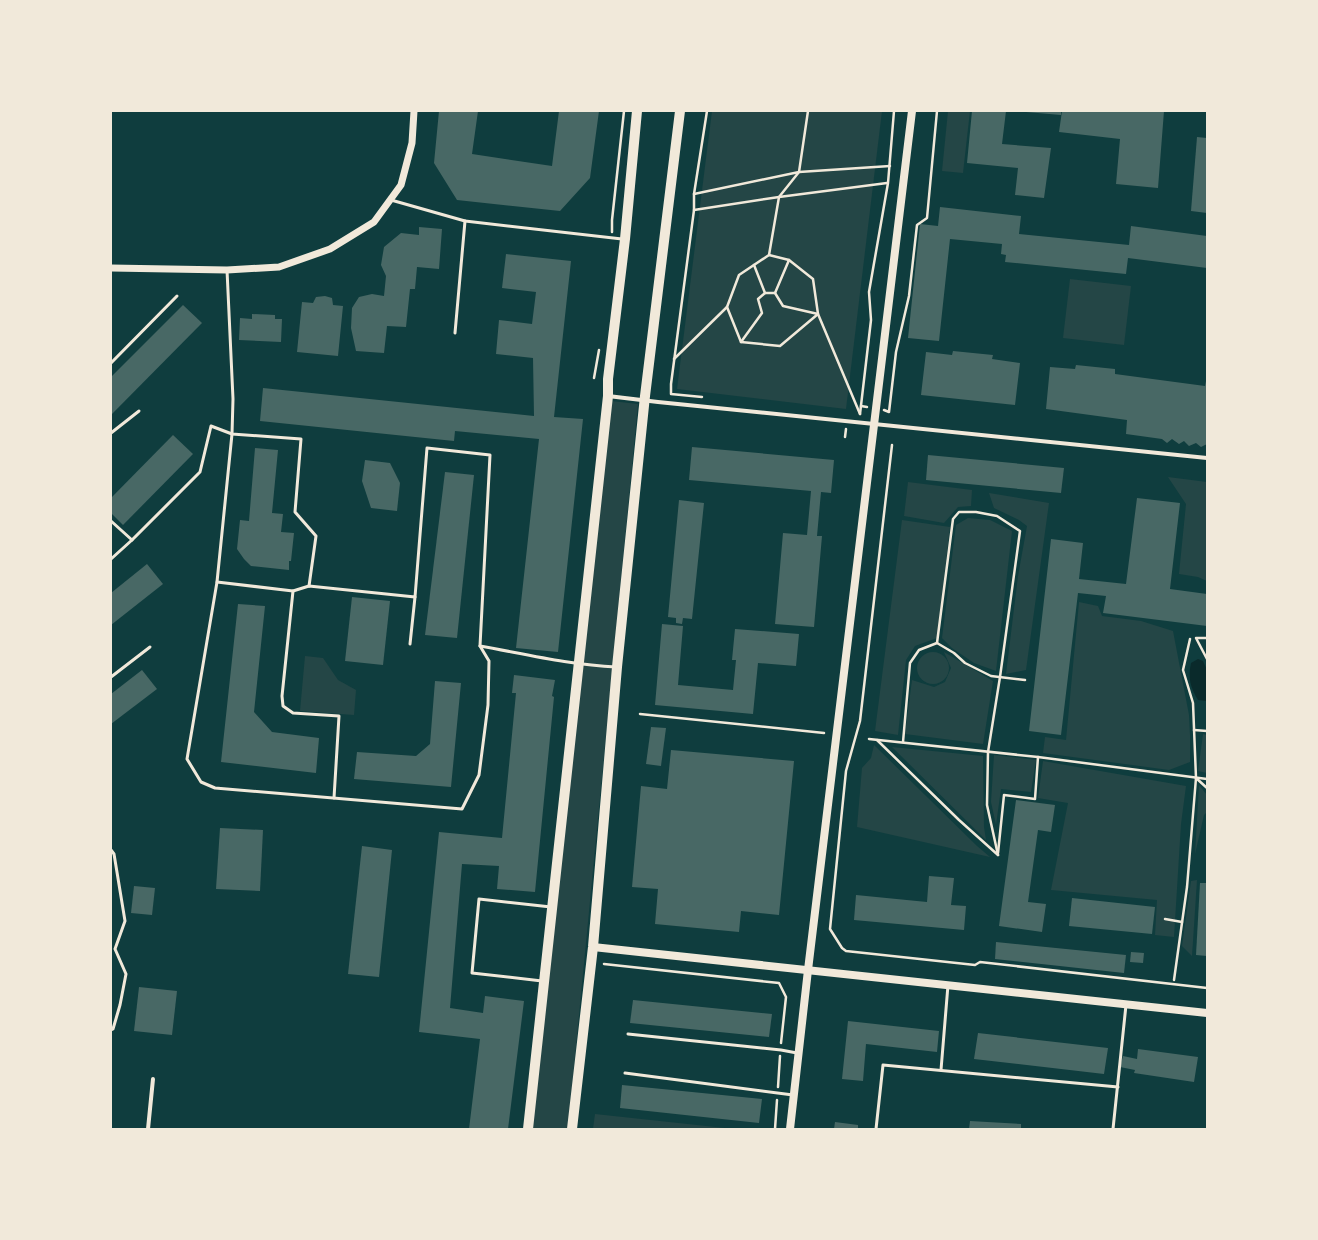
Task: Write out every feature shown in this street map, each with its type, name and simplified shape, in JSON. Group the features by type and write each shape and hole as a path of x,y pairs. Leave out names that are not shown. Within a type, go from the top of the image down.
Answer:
{"highway":[{"path":"528,1129 608,396 608,379 625,239 637,111"},
{"path":"572,1129 593,947 618,667 645,400 680,111"}],"main road":[{"path":"790,1129 912,111"},
{"path":"593,947 1207,1013"}],"street":[{"path":"111,268 227,270 279,267 330,249 374,222 401,185 412,143 414,111"},
{"path":"608,396 1207,458"},
{"path":"148,1129 153,1078"}],"lane":[{"path":"390,200 465,221 625,239"},
{"path":"455,333 465,221"},
{"path":"227,270 234,399 232,434 217,582 187,759 201,782 215,788 462,809 479,775 488,705 489,661 480,646 490,455 427,448 410,644"},
{"path":"111,362 177,296"},
{"path":"111,433 139,411"},
{"path":"111,559 200,472 211,426 232,434 301,439 295,512 316,536 309,586"},
{"path":"111,521 132,540"},
{"path":"217,582 293,590 309,586 415,597"},
{"path":"293,590 282,696 283,706 293,713 339,716 334,798"},
{"path":"480,646 598,666 618,667"},
{"path":"111,677 150,647"},
{"path":"111,850 114,854 125,921 115,948 126,974 120,1005 113,1028 111,1030"},
{"path":"544,981 472,973 479,899 552,907"},
{"path":"941,1070 948,985"},
{"path":"1114,1129 1126,1005"},
{"path":"628,1034 799,1053"},
{"path":"876,1129 883,1065 1118,1087"},
{"path":"625,1073 794,1095"}],"path":[{"path":"671,394 674,359 694,210 694,194 706,111"},
{"path":"674,359 727,307 739,275 769,255 780,197 799,172 808,111"},
{"path":"769,255 789,260 812,279 818,314 860,414 871,320 869,292 888,183 894,111"},
{"path":"889,412 896,352 909,296 917,225 927,218 937,111"},
{"path":"694,194 799,172 890,166"},
{"path":"694,210 888,183"},
{"path":"775,293 789,260"},
{"path":"754,265 765,293"},
{"path":"741,342 762,313 758,299 765,293 775,293"},
{"path":"775,293 782,306 818,314"},
{"path":"727,307 741,342"},
{"path":"741,342 780,346 818,314"},
{"path":"892,445 860,721 846,771 830,929 846,952 975,965 980,962 1207,988"},
{"path":"937,644 953,519 959,512 976,512 997,516 1020,531 988,752 986,805 998,855"},
{"path":"1207,638 1196,638 1207,659"},
{"path":"1174,980 1186,887 1196,778 1193,703 1183,670 1190,639"},
{"path":"903,742 910,663 919,650 937,644 954,653 965,663 991,676 1025,680"},
{"path":"640,714 824,733"},
{"path":"1194,730 1207,731"},
{"path":"869,738 1038,757 1207,779"},
{"path":"877,740 959,820 998,855"},
{"path":"998,855 1004,795 1035,799 1038,757"},
{"path":"1196,778 1207,788"},
{"path":"1165,919 1182,922"},
{"path":"604,964 780,983"}],"shaded area":[{"path":"712,111 882,111 846,409 677,389"},
{"path":"948,111 970,111 963,173 942,171"},
{"path":"1070,279 1131,286 1124,345 1063,338"},
{"path":"611,401 638,404 568,1129 530,1129"},
{"path":"1168,477 1207,482 1207,581 1198,577 1179,574 1186,504"},
{"path":"908,482 972,490 971,506 958,507 944,523 904,516"},
{"path":"989,493 1049,503 1026,670 1006,674 1018,576 1027,526 1019,520 994,508"},
{"path":"968,518 990,520 1012,531 996,671 974,663 952,648 942,638 956,525"},
{"path":"902,520 950,527 937,638 915,646 906,660 898,735 875,731"},
{"path":"1079,602 1098,606 1102,616 1141,621 1173,631 1189,715 1190,762 1169,770 1043,753 1045,737 1066,740"},
{"path":"930,652 936,652 946,659 949,668 948,674 942,681 936,684 930,684 920,677 917,671 917,665 924,655"},
{"path":"944,652 993,681 983,744 905,734 912,680 934,687 945,682 951,668"},
{"path":"305,656 323,658 338,680 356,690 354,715 300,711"},
{"path":"1198,659 1203,661 1207,670 1207,701 1198,700 1190,682 1191,663"},
{"path":"1203,734 1207,735 1207,773 1198,771"},
{"path":"874,745 990,857 857,827 862,768 871,758"},
{"path":"892,747 983,756 984,827 986,840"},
{"path":"994,755 1036,760 1031,792 1001,789 996,825 991,802"},
{"path":"1043,761 1186,786 1181,824 1174,937 1155,935 1157,900 1051,890 1068,803 1038,798"},
{"path":"1199,785 1207,795 1207,812 1204,815 1195,854"},
{"path":"1197,880 1192,956 1182,946 1191,881"},
{"path":"595,1114 734,1129 593,1129"}],"building":[{"path":"439,111 478,111 472,154 552,166 559,111 599,111 590,178 560,211 457,200 434,163"},
{"path":"972,111 1006,111 1002,144 1051,148 1044,198 1015,195 1018,168 967,163"},
{"path":"1061,111 1061,115 1026,112"},
{"path":"1062,111 1164,111 1158,188 1116,184 1120,139 1059,132"},
{"path":"1197,137 1207,138 1207,213 1191,211"},
{"path":"940,207 1021,216 1019,234 1129,245 1131,226 1207,236 1207,268 1128,258 1126,274 1005,262 1006,255 1001,254 1002,244 950,239 939,341 908,338 920,224 938,226"},
{"path":"419,227 442,229 439,269 417,267 415,289 410,289 406,327 387,326 384,353 356,351 351,328 352,308 359,297 372,294 384,296 386,276 381,265 384,247 401,233 419,235"},
{"path":"506,254 571,261 554,417 583,419 558,652 516,648 539,439 455,431 454,441 260,421 263,388 534,416 533,358 496,354 499,320 532,324 536,292 502,288"},
{"path":"325,296 332,298 333,305 343,306 338,356 297,352 302,302 313,303 316,297"},
{"path":"183,305 202,323 111,415 111,377"},
{"path":"252,314 275,315 275,319 282,319 281,342 239,340 240,318 252,319"},
{"path":"953,351 993,355 992,359 1020,363 1015,405 921,395 926,352 952,355"},
{"path":"1076,365 1115,369 1115,374 1205,386 1207,381 1207,444 1201,447 1196,443 1189,446 1184,441 1179,444 1172,439 1167,443 1162,439 1126,434 1127,420 1046,409 1050,367 1075,369"},
{"path":"173,435 193,454 123,525 111,513 111,498"},
{"path":"692,447 834,460 831,493 821,492 817,536 822,536 814,627 775,624 783,533 807,535 811,491 689,480"},
{"path":"255,448 278,450 272,513 283,514 281,532 294,533 291,561 289,561 289,570 251,566 237,549 240,520 249,521"},
{"path":"928,455 1064,468 1061,493 926,480"},
{"path":"365,460 390,463 400,483 397,511 371,508 362,481"},
{"path":"445,472 474,475 457,638 425,635"},
{"path":"1137,498 1180,503 1170,589 1207,594 1207,626 1103,613 1106,596 1078,593 1061,735 1029,731 1051,539 1083,543 1079,579 1126,584"},
{"path":"679,500 704,503 692,619 683,618 682,624 676,623 676,618 668,617"},
{"path":"147,564 163,584 111,625 111,593"},
{"path":"352,597 390,601 383,665 345,661"},
{"path":"238,604 265,606 254,712 272,732 319,738 316,773 221,762"},
{"path":"662,624 683,626 678,685 733,690 736,660 732,660 735,629 799,634 796,666 758,663 753,714 655,705"},
{"path":"142,670 157,689 111,724 111,694"},
{"path":"514,675 555,680 552,696 554,697 535,892 497,889 499,866 462,864 450,1008 483,1013 485,996 524,1001 508,1129 469,1129 480,1039 419,1032 439,832 502,838 516,693 512,693"},
{"path":"435,681 461,683 451,787 354,779 357,752 416,756 430,744"},
{"path":"651,727 666,728 661,766 646,764"},
{"path":"671,750 794,761 779,915 741,911 739,932 655,924 658,889 632,887 641,786 667,789"},
{"path":"1016,800 1055,805 1051,832 1038,830 1028,902 1046,904 1042,932 999,926"},
{"path":"220,828 263,830 260,891 216,889"},
{"path":"362,846 392,850 379,977 348,974"},
{"path":"929,876 954,878 951,905 966,906 964,930 854,920 856,895 927,902"},
{"path":"1200,883 1207,883 1207,956 1196,955"},
{"path":"134,886 155,888 152,915 131,913"},
{"path":"1072,898 1155,907 1152,934 1069,926"},
{"path":"996,942 1126,955 1124,973 995,959"},
{"path":"1131,952 1144,953 1143,963 1130,962"},
{"path":"139,987 177,991 172,1035 134,1031"},
{"path":"633,1000 772,1014 769,1037 630,1023"},
{"path":"848,1021 939,1031 937,1052 866,1044 863,1081 842,1079"},
{"path":"978,1033 1108,1048 1104,1074 974,1059"},
{"path":"1138,1049 1198,1057 1194,1082 1134,1073 1135,1070 1120,1067 1123,1056 1137,1059"},
{"path":"622,1085 762,1099 759,1123 620,1108"},
{"path":"970,1121 1021,1124 1021,1129 969,1129"},
{"path":"835,1122 858,1125 858,1129 834,1129"}]}
